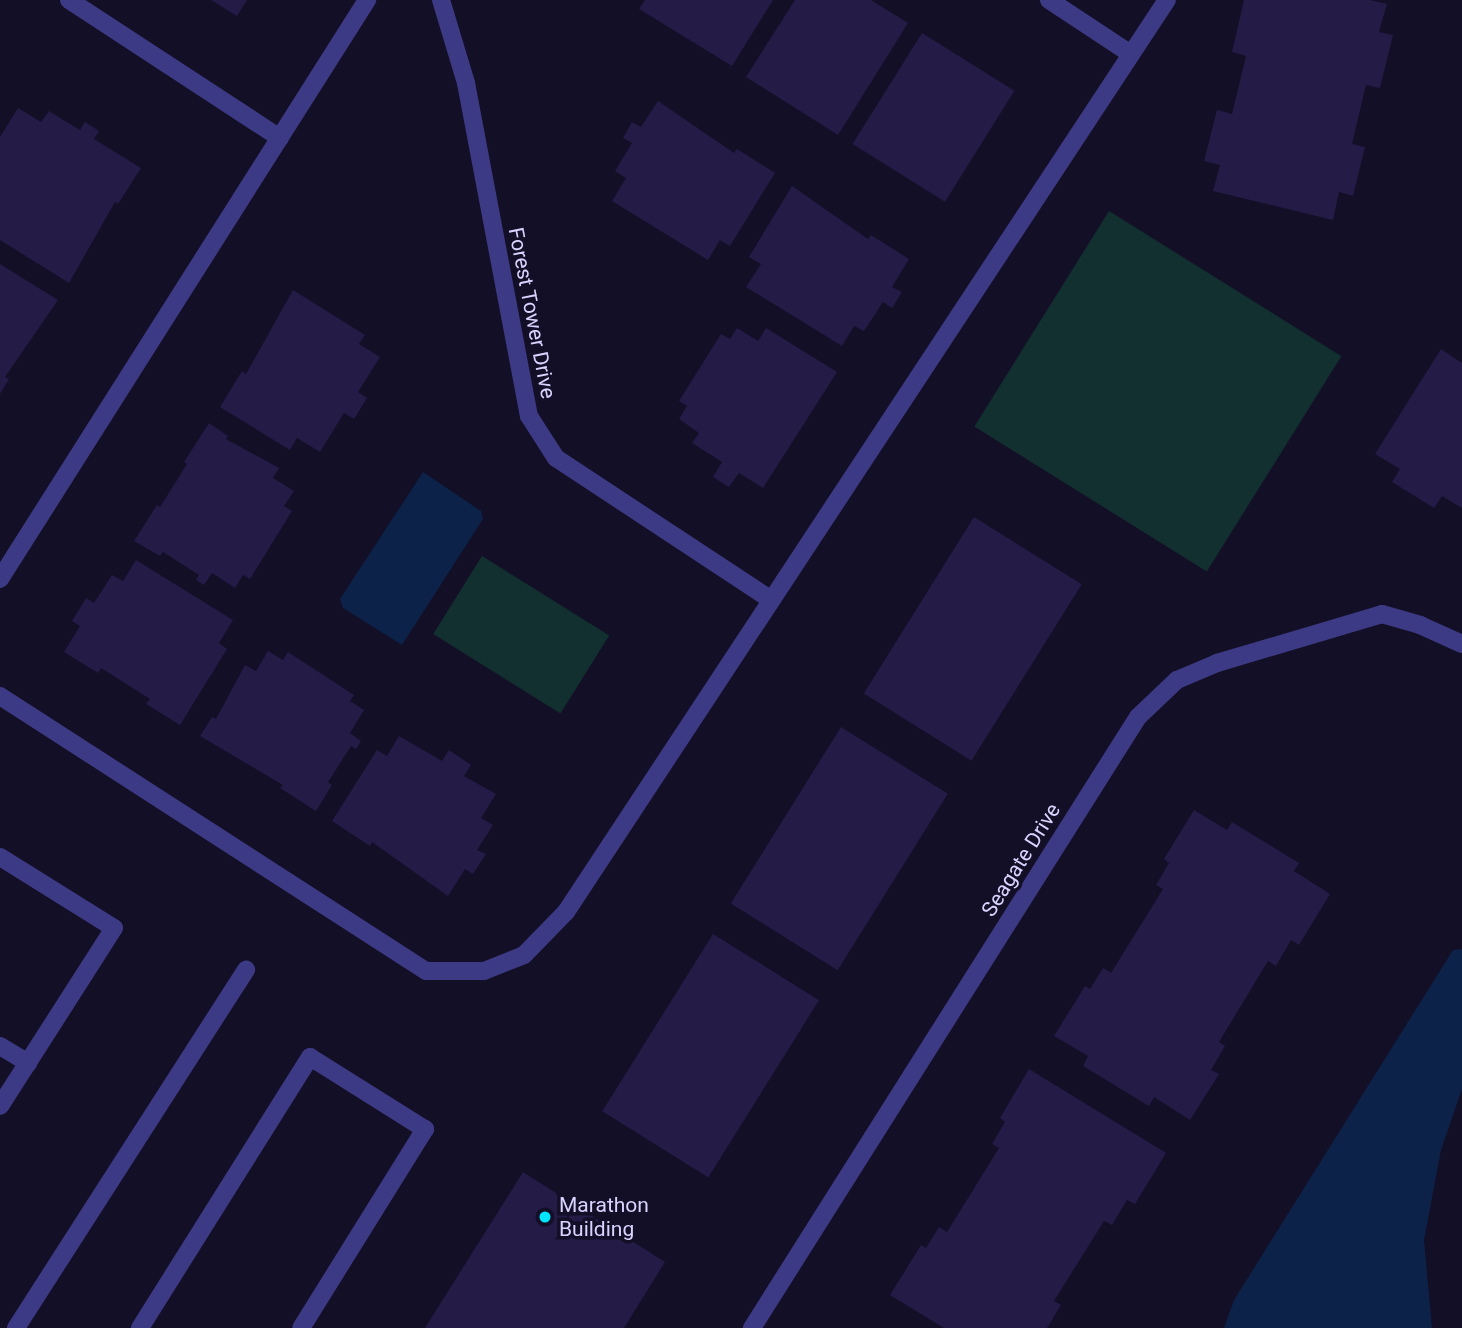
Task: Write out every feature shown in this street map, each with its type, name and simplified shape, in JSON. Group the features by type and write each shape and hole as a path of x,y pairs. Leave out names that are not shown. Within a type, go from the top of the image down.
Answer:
{"lane":[{"path":"69,0 280,138"},
{"path":"0,579 367,0"},
{"name":"Forest Tower Drive","path":"441,0 466,83 528,416 556,458 771,600"},
{"path":"1049,0 1131,54"},
{"path":"0,696 426,971 484,971 524,955 566,912 1167,0"},
{"name":"Seagate Drive","path":"752,1328 1138,717 1177,680 1217,663 1382,614 1420,625 1462,644"},
{"path":"0,857 114,928 0,1106"},
{"path":"16,1328 246,970"},
{"path":"0,1046 28,1063"},
{"path":"140,1328 310,1057 425,1129 301,1328"}],"green space":[{"path":"1109,211 1341,356 1207,572 974,426"},
{"path":"482,556 609,635 560,714 433,634"}],"water":[{"path":"423,472 481,511 483,519 402,645 343,608 340,599"},
{"path":"1462,949 1462,1089 1441,1150 1424,1240 1432,1328 1224,1328 1234,1300 1453,950"}],"building":[{"path":"211,0 247,0 237,16"},
{"path":"645,0 773,0 732,66 639,9"},
{"path":"795,0 871,0 908,23 838,135 746,77"},
{"path":"1244,0 1370,0 1387,4 1379,32 1393,35 1380,88 1366,85 1352,144 1365,147 1353,196 1339,192 1333,220 1213,191 1220,165 1204,161 1217,110 1232,114 1246,56 1232,52"},
{"path":"922,33 1014,91 945,202 853,144"},
{"path":"658,101 734,153 737,149 775,173 730,246 720,240 708,260 612,201 626,178 615,171 632,143 623,138 632,122 641,127"},
{"path":"18,108 41,122 49,111 80,130 85,122 99,131 94,139 141,168 118,204 115,202 69,283 0,240 0,137"},
{"path":"792,186 868,239 871,235 909,259 892,287 902,292 892,308 883,302 864,331 854,326 842,346 746,287 761,264 749,257"},
{"path":"0,264 58,300 5,377 9,379 0,394"},
{"path":"293,290 365,335 359,344 380,357 358,392 367,398 354,419 344,413 320,452 297,438 290,450 220,407 242,371 246,374"},
{"path":"737,328 758,341 766,328 837,372 763,488 739,473 729,487 713,477 722,462 692,443 699,433 679,419 687,406 679,401 721,334 730,339"},
{"path":"1441,349 1462,363 1462,508 1442,496 1434,508 1392,482 1400,469 1375,454"},
{"path":"209,423 228,436 226,439 279,468 273,478 294,491 284,506 292,511 250,579 243,575 235,588 212,573 204,585 196,580 199,575 163,552 160,556 134,541 157,505 160,507"},
{"path":"974,517 1082,584 971,761 864,693"},
{"path":"136,560 233,620 219,643 227,649 180,725 146,704 150,699 101,668 98,673 64,652 80,626 72,621 86,598 94,603 112,575 123,581"},
{"path":"268,651 283,660 288,652 354,695 350,701 364,710 350,733 361,741 356,749 351,746 328,782 332,785 316,811 280,788 283,785 200,736 212,717 216,719 245,665 256,671"},
{"path":"841,727 948,794 838,970 731,903"},
{"path":"399,736 442,761 449,750 471,765 464,776 496,794 481,818 493,825 477,850 486,854 473,874 465,869 448,896 372,842 370,846 332,821 377,750 387,756"},
{"path":"1194,810 1227,830 1232,822 1299,863 1294,871 1330,894 1299,945 1291,940 1276,966 1268,961 1219,1042 1225,1046 1211,1070 1219,1074 1190,1120 1154,1097 1149,1106 1083,1066 1088,1056 1054,1036 1085,986 1090,989 1103,968 1111,973 1163,889 1156,885 1169,863 1164,859"},
{"path":"713,934 819,1000 708,1177 602,1111"},
{"path":"1029,1069 1166,1153 1135,1204 1127,1200 1112,1225 1104,1221 1054,1301 1061,1305 1047,1328 944,1328 890,1295 921,1245 926,1248 939,1227 947,1232 999,1148 992,1144 1005,1122 1000,1118"},
{"name":"Marathon Building","path":"523,1172 665,1262 624,1328 425,1328"}],"place":[{"name":"Marathon Building","path":"545,1217"}]}
